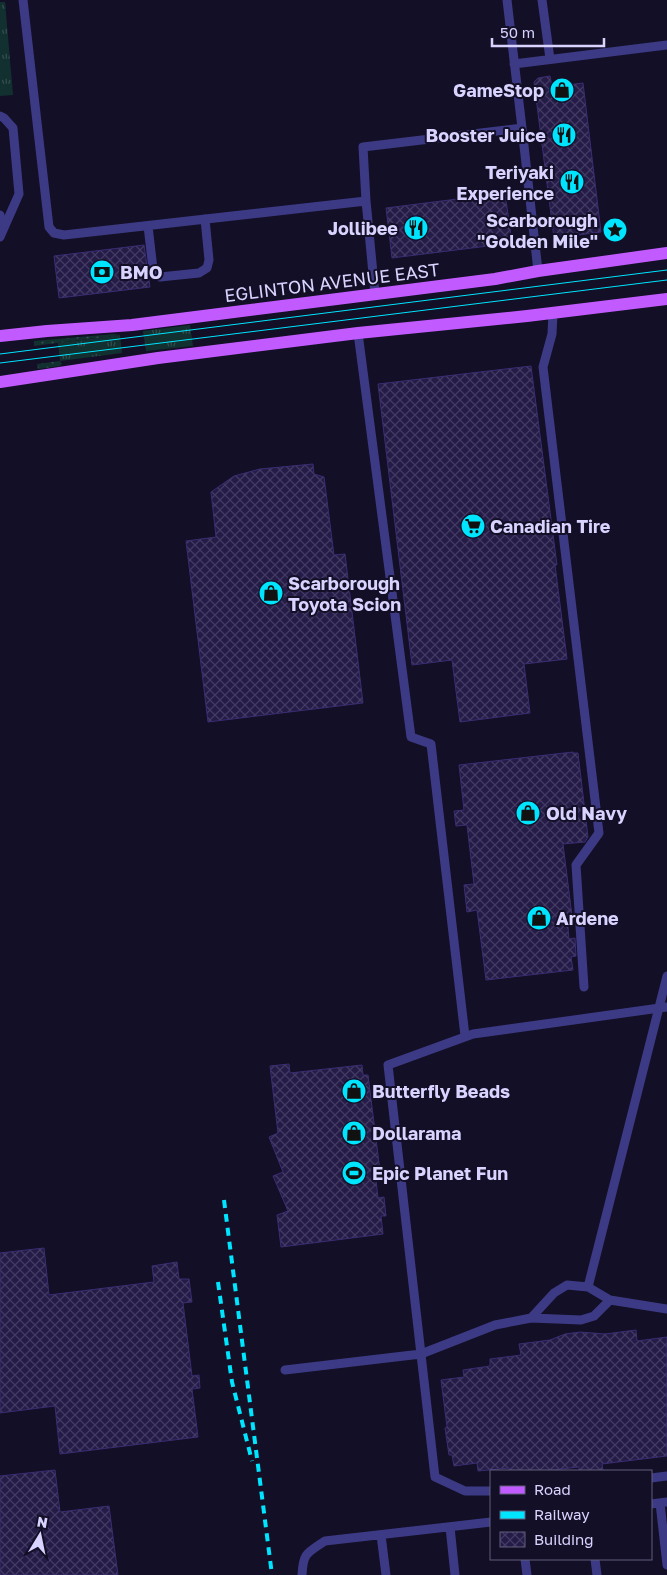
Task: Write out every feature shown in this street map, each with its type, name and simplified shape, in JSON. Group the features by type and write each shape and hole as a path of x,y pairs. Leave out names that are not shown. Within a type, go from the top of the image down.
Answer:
{"main road":[{"name":"EGLINTON AVENUE EAST","path":"0,336 139,324 495,279 667,253"},
{"path":"0,382 158,358 358,333 666,302"}],"lane":[{"path":"22,0 49,226 54,233 64,235 366,201"},
{"path":"507,0 538,271"},
{"path":"542,0 550,59"},
{"path":"514,64 667,45"},
{"path":"0,116 13,128 19,194 1,233"},
{"path":"375,294 363,147 522,128"},
{"path":"0,215 1,233"},
{"path":"148,226 153,270 160,276 199,273 207,268 209,260 205,219"},
{"path":"553,313 552,334 543,367 599,833 576,864 584,988"},
{"path":"358,333 411,737 431,744 466,1036"},
{"path":"588,1287 663,1008 667,976"},
{"path":"490,1491 465,1491 435,1477 388,1065 473,1034 663,1008"},
{"path":"531,1318 554,1293 568,1285 588,1287 610,1300 667,1309"},
{"path":"284,1370 421,1354 495,1325 531,1318 581,1320 594,1316 610,1300"},
{"path":"652,1478 667,1476"},
{"path":"659,1503 667,1565"},
{"path":"302,1575 303,1560 310,1551 325,1541 490,1522"},
{"path":"450,1527 455,1575"},
{"path":"381,1535 386,1575"},
{"path":"525,1560 526,1575"},
{"path":"595,1560 597,1575"}],"green space":[{"path":"0,2 5,2 13,95 0,96"},
{"path":"190,325 193,346 146,351 143,331"},
{"path":"120,335 122,353 60,361 58,343"},
{"path":"120,335 34,346 34,341"},
{"path":"60,361 62,364 60,366 38,369 37,364"}],"building":[{"path":"550,76 552,87 583,83 601,232 554,238 534,82 538,78"},
{"path":"505,193 512,243 392,258 386,208"},
{"name":"BMO","path":"144,245 150,287 59,298 54,256"},
{"name":"Canadian Tire","path":"531,366 557,565 555,565 567,659 524,664 530,713 460,722 452,660 412,665 378,384"},
{"name":"Scarborough Toyota Scion","path":"313,464 314,474 324,477 334,555 345,554 363,703 208,722 186,541 216,537 211,492 234,476 260,469"},
{"path":"578,753 588,837 585,842 563,844 572,916 567,916 569,939 575,938 576,956 571,957 573,970 486,980 477,910 467,912 464,885 474,884 467,825 456,826 454,811 464,810 459,765"},
{"path":"289,1064 290,1073 362,1065 363,1075 368,1075 380,1171 375,1171 378,1198 384,1197 386,1216 381,1216 383,1234 281,1247 277,1215 288,1211 273,1176 283,1172 269,1137 278,1133 270,1066"},
{"path":"44,1248 49,1295 154,1282 152,1266 177,1262 179,1279 189,1279 192,1302 183,1303 192,1376 199,1375 200,1388 192,1389 198,1437 60,1454 55,1406 0,1413 0,1253"},
{"path":"636,1330 637,1341 667,1337 667,1456 602,1464 603,1470 579,1470 579,1467 554,1470 509,1470 509,1468 478,1471 477,1463 454,1466 452,1455 449,1455 441,1380 464,1377 463,1370 490,1366 490,1359 521,1355 519,1344 550,1340 565,1334 580,1332 605,1334"},
{"path":"55,1470 60,1512 109,1506 118,1575 0,1575 0,1476"}],"tram line":[{"path":"0,354 667,270"},
{"path":"0,363 667,280"}],"railway":[{"path":"224,1200 272,1575"},
{"path":"218,1282 232,1382 252,1461"}],"place":[{"name":"GameStop","path":"562,90"},
{"name":"Booster Juice","path":"564,135"},
{"name":"Teriyaki Experience","path":"572,182"},
{"name":"Jollibee","path":"416,228"},
{"name":"Scarborough \"Golden Mile\"","path":"615,230"},
{"name":"BMO","path":"102,272"},
{"name":"Canadian Tire","path":"473,526"},
{"name":"Scarborough Toyota Scion","path":"271,593"},
{"name":"Old Navy","path":"528,813"},
{"name":"Ardene","path":"539,918"},
{"name":"Butterfly Beads","path":"354,1091"},
{"name":"Dollarama","path":"354,1133"},
{"name":"Epic Planet Fun","path":"354,1173"}]}
